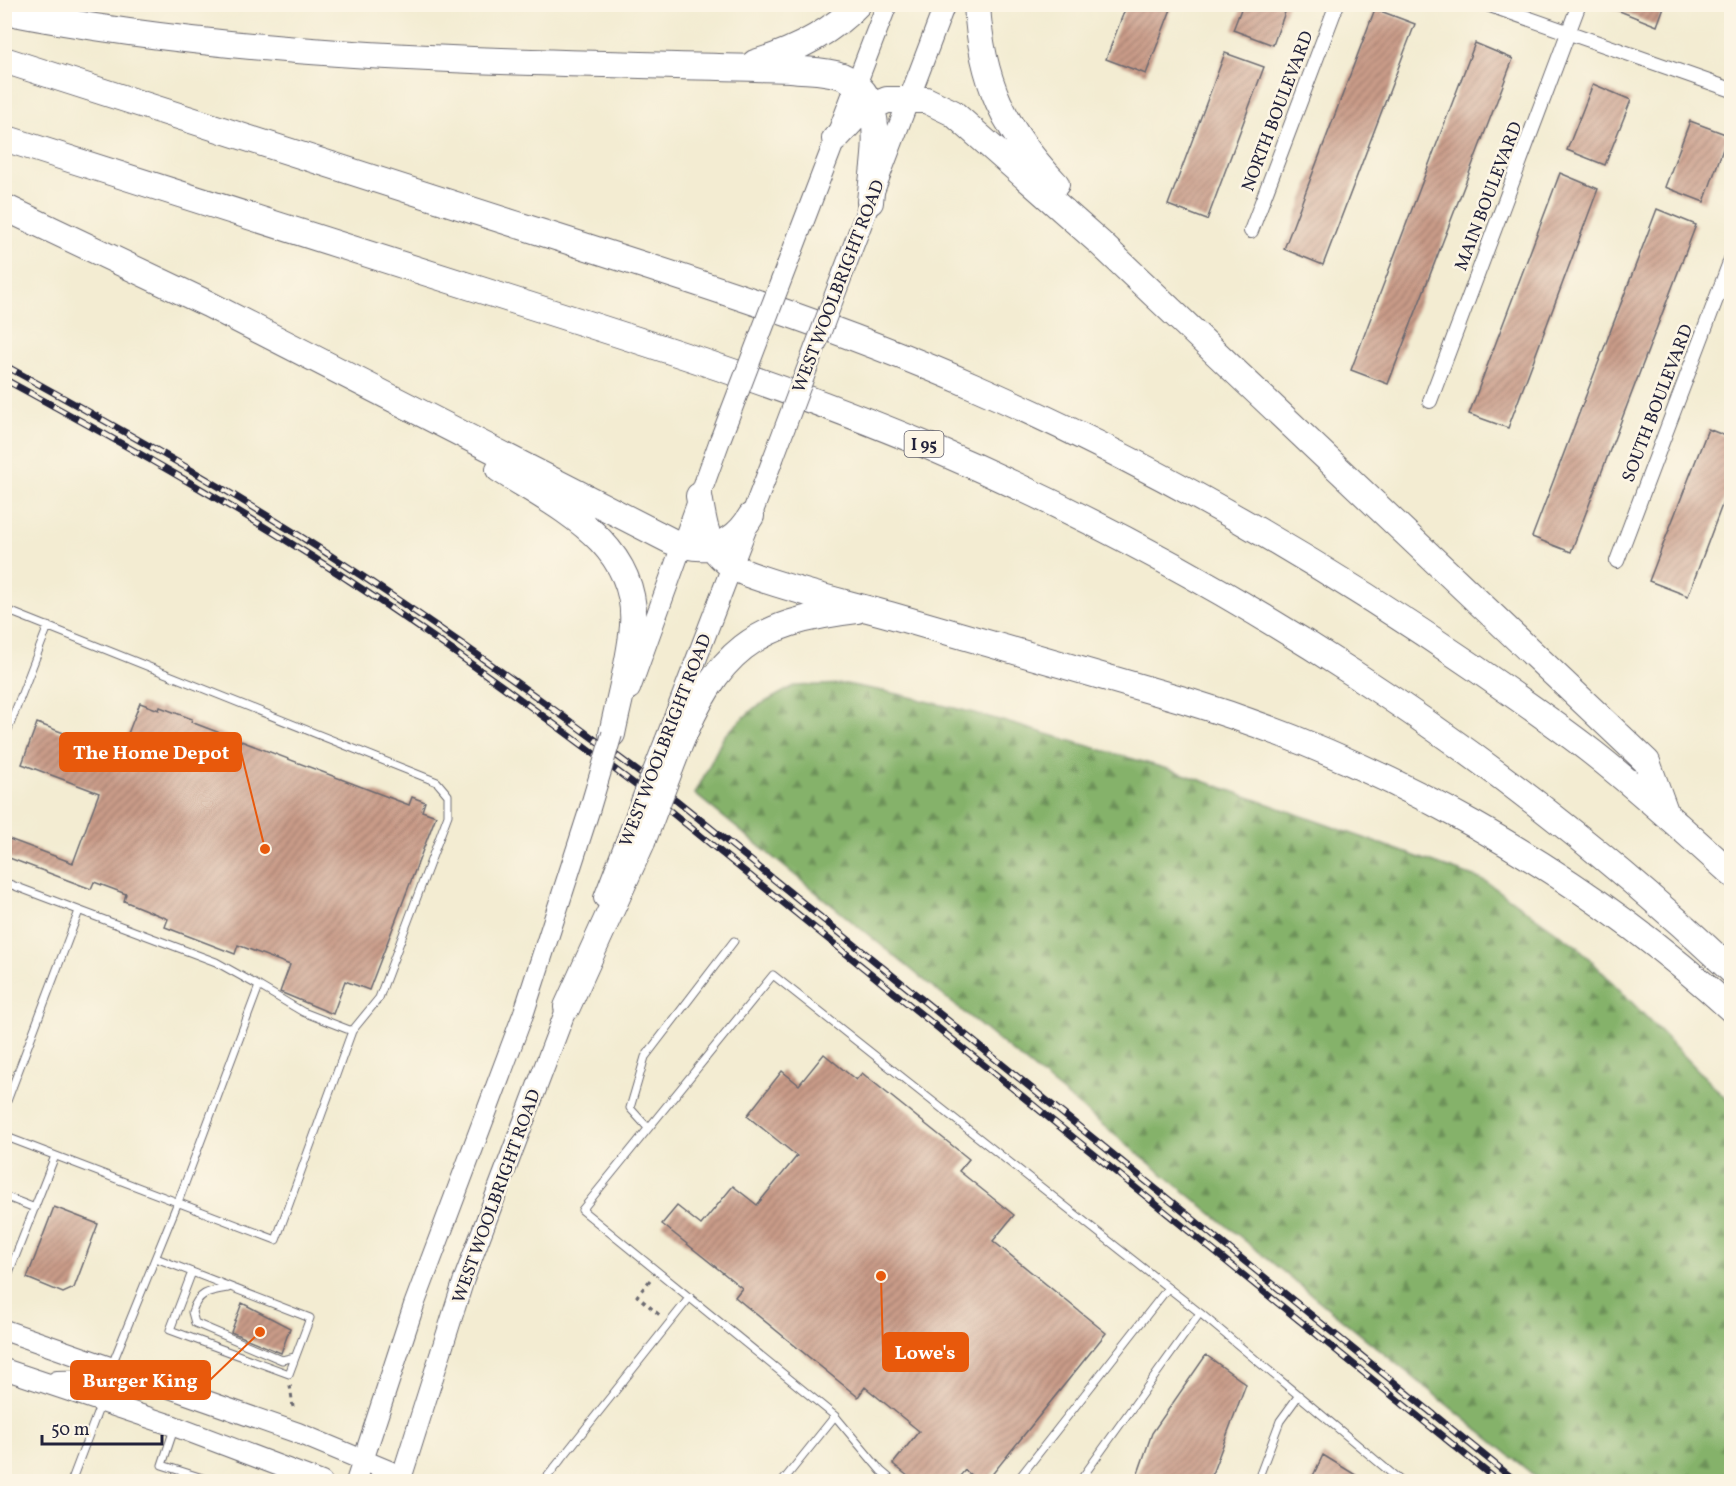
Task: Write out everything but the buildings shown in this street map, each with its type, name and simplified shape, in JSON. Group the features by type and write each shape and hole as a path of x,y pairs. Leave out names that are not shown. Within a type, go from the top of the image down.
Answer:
{"highway":[{"path":"740,68 772,58 814,39 842,21 858,4"},
{"path":"977,4 985,69 1009,127 1099,242"},
{"path":"4,11 169,38 330,54 820,71 840,76 856,84 870,106 875,136 870,202"},
{"path":"4,60 729,292 867,343 1007,401 1185,489 1337,577 1527,703 1666,814 1731,874"},
{"path":"835,139 852,119 870,106 887,100 909,98 933,102 953,113 1099,242 1647,762 1666,814"},
{"name":"I 95","path":"4,138 753,378 917,441 1033,494 1188,574 1288,633 1386,696 1481,763 1573,833 1731,971"},
{"path":"4,207 208,304 681,545 712,548 737,534 751,516"},
{"path":"402,403 576,518 598,536 616,556 628,583 633,615 632,639 621,704 612,734"},
{"path":"699,496 707,538 712,548 732,566 753,576 1187,701 1266,728 1362,769 1479,828 1553,874 1664,952 1731,1010"},
{"path":"567,1007 671,745 704,691 724,665 749,643 793,622 826,614 868,609"}],"main road":[{"path":"621,704 887,4"},
{"name":"WEST WOOLBRIGHT ROAD","path":"671,745 732,566 945,4"},
{"name":"WEST WOOLBRIGHT ROAD","path":"356,1482 414,1305 524,1012 612,734"},
{"name":"WEST WOOLBRIGHT ROAD","path":"405,1480 464,1279 567,1007"},
{"path":"4,1330 298,1433 405,1480"},
{"path":"33,1379 89,1382 100,1380 111,1367"},
{"path":"4,1369 174,1426 322,1482"}],"street":[{"name":"NORTH BOULEVARD","path":"1251,231 1337,4"},
{"path":"1486,4 1731,90"},
{"name":"MAIN BOULEVARD","path":"1430,401 1580,4"},
{"name":"SOUTH BOULEVARD","path":"1617,561 1731,257"}],"lane":[{"path":"4,609 437,783 448,795 448,815 379,998 352,1031 276,1240 4,1136"},
{"path":"4,740 48,626"},
{"path":"4,882 216,962 303,1012 352,1031"},
{"path":"4,1109 7,1093 80,911"},
{"path":"648,1128 630,1108 645,1057 734,941"},
{"path":"894,1482 881,1471 835,1416 582,1210 773,975 1200,1313 1402,1482"},
{"path":"111,1367 178,1202 259,986"},
{"path":"4,1286 55,1156"},
{"path":"4,1196 35,1208"},
{"path":"156,1258 192,1272 230,1287 310,1318 289,1374 170,1330 192,1272"},
{"path":"230,1287 204,1292 198,1298 192,1312 195,1323 282,1360 295,1357"},
{"path":"1016,1482 1168,1288"},
{"path":"543,1482 690,1297"},
{"path":"1079,1482 1200,1313"},
{"path":"1257,1482 1280,1421 1299,1395"},
{"path":"71,1482 101,1403"},
{"path":"782,1482 835,1416"},
{"path":"174,1426 162,1465 215,1482"},
{"path":"4,1478 15,1482"}],"path":[{"path":"658,1271 637,1296 669,1323"},
{"path":"290,1383 293,1407"}],"green space":[{"path":"846,684 898,694 982,715 1178,772 1485,881 1578,947 1731,1104 1731,1481 1541,1481 695,794 724,736 754,708 794,686"}],"railway":[{"path":"4,365 187,468 295,533 440,629 583,731 676,800 1517,1482"},
{"path":"4,379 143,456 324,564 407,619 558,727 670,811 1499,1482"}],"place":[{"name":"The Home Depot","path":"265,849"},
{"name":"Lowe's","path":"881,1276"},
{"name":"Burger King","path":"260,1332"}]}
